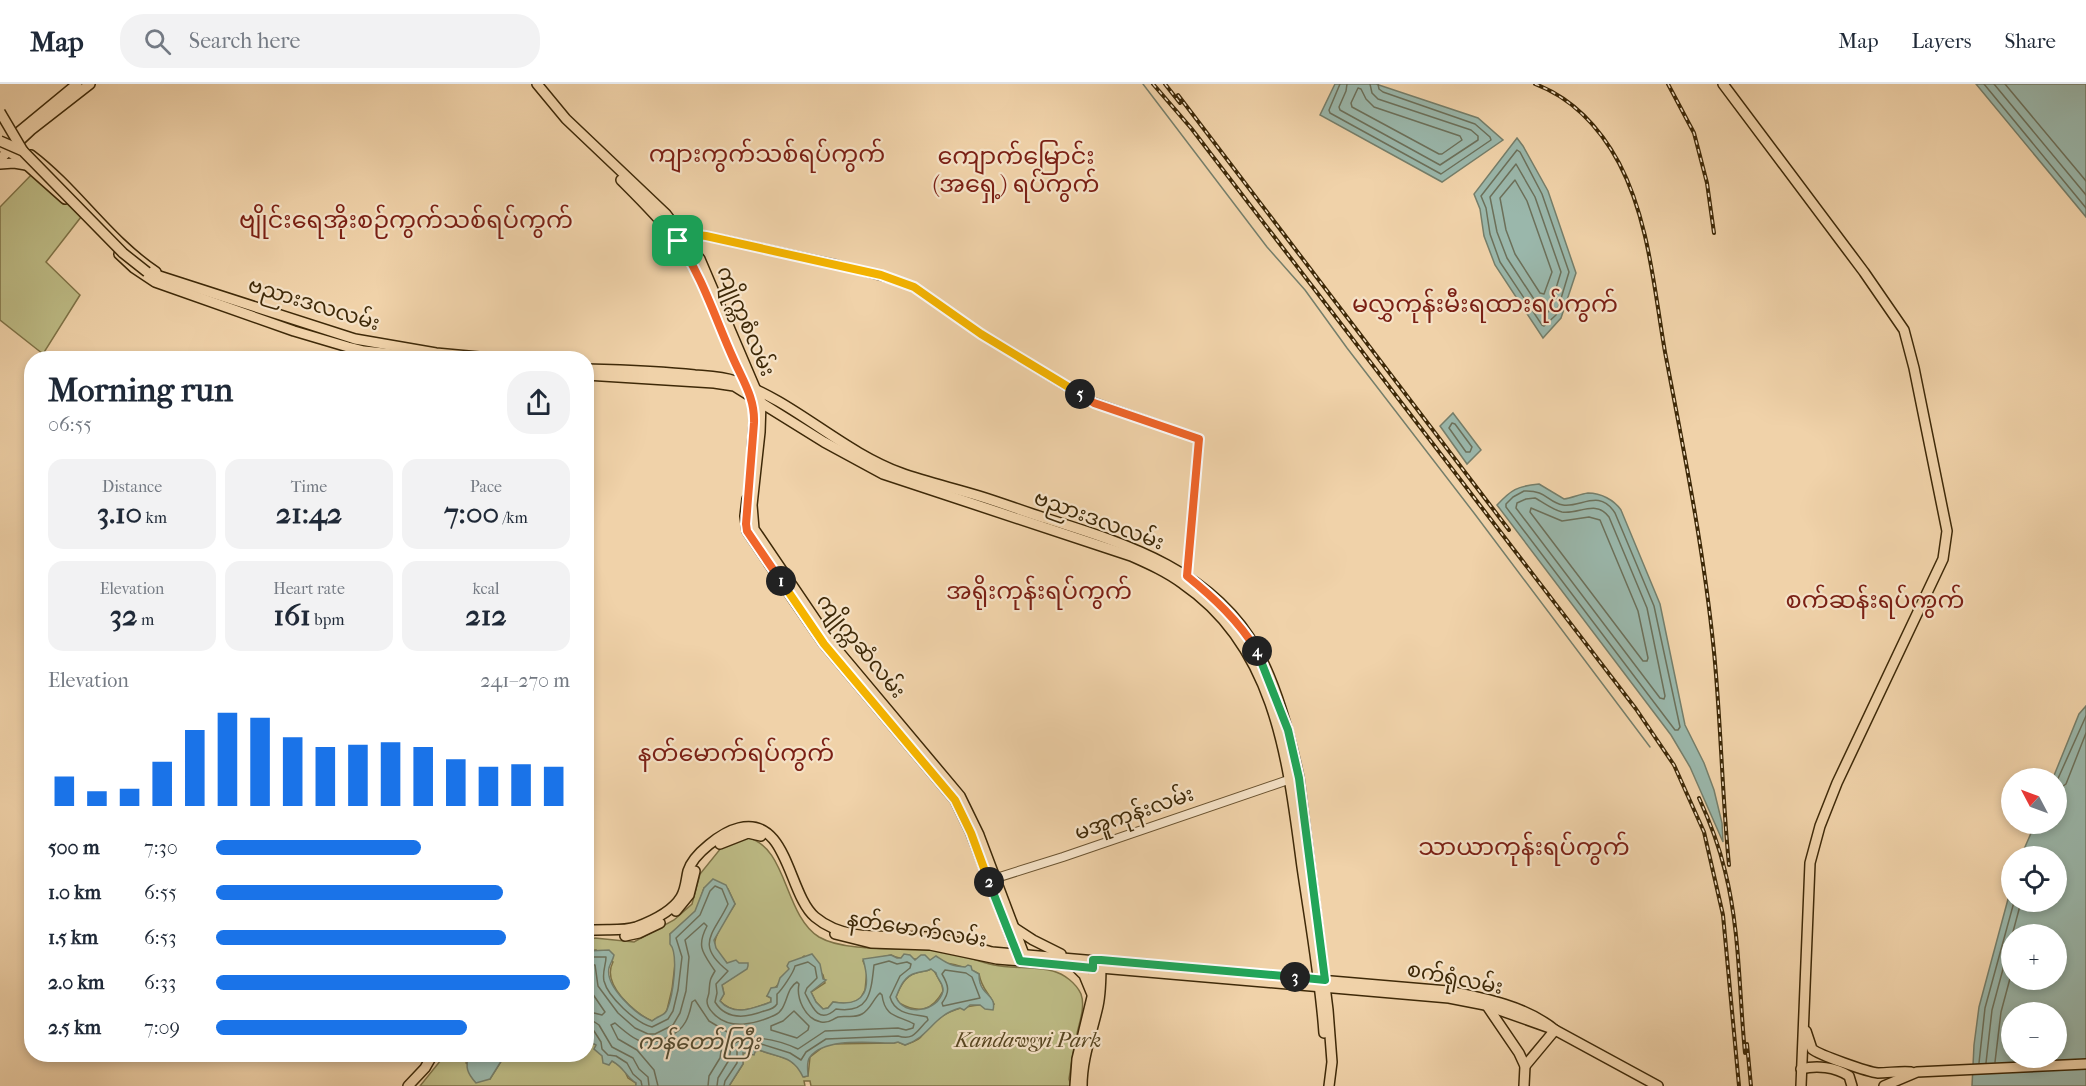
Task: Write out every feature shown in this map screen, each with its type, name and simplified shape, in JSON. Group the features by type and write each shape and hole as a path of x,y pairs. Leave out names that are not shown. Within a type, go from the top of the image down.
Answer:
{"main road":[{"path":"39,161 26,144 29,128 77,84"},
{"path":"0,159 7,144 90,84"},
{"name":"ကျိုက္ကစံလမ်း","path":"532,84 550,108 699,259 733,340 758,417"},
{"name":"ကျိုက္ကစံလမ်း","path":"537,84 560,114 666,214 706,291 733,359 751,391 761,402 758,417"},
{"path":"1723,84 1904,330 1946,516 1947,531 1942,559 1837,783 1814,844 1810,863 1801,1086"},
{"path":"1,112 14,125 29,128"},
{"path":"1,112 7,144"},
{"path":"1,112 7,144"},
{"path":"0,128 7,144"},
{"name":"ဗညားဒလလမ်း","path":"7,144 39,161 139,260 165,281"},
{"name":"ဗညားဒလလမ်း","path":"7,144 134,268 155,282 165,281"},
{"name":"ဗညားဒလလမ်း","path":"7,144 123,253 147,272 165,281 355,339 422,351"},
{"path":"0,164 14,163 29,166"},
{"name":"ဗညားဒလလမ်း","path":"238,305 311,336 364,351"},
{"path":"355,339 364,351"},
{"path":"720,377 730,368 733,359"},
{"name":"ဗညားဒလလမ်း","path":"594,370 674,377 725,384 751,391"},
{"name":"ဗညားဒလလမ်း","path":"594,375 729,378 855,450 899,472 980,496 1139,550 1212,596 1234,618 1252,642 1266,670 1288,730 1299,778 1322,983 1329,1086"},
{"name":"ဗညားဒလလမ်း","path":"761,402 824,442 884,474 1131,556 1185,579 1228,624 1249,653 1270,703 1291,779 1322,983"},
{"path":"758,417 776,412"},
{"name":"ကျိုက္ကဆံလမ်း","path":"758,417 745,516 747,531 824,644 955,800 992,879"},
{"name":"ကျိုက္ကဆံလမ်း","path":"758,417 752,505 754,529 830,641 960,796 970,815 992,879"},
{"name":"နတ်မောက်လမ်း","path":"594,931 630,929 651,921 667,911 681,897 688,870 699,853 731,831 749,826 759,829 774,839 785,858 805,905 829,926 871,938 931,938 1022,958"},
{"name":"နတ်မောက်လမ်း","path":"594,936 631,935 648,929 669,916 686,902 694,872 704,856 729,840 754,833 766,839 777,855 801,909 811,920 828,932 871,944 930,945 997,959 1022,958"},
{"path":"992,879 1022,958"},
{"path":"992,952 1001,948 1010,928"},
{"path":"1010,928 1066,957"},
{"name":"စက်ရုံလမ်း","path":"1022,958 1066,957 1124,970 1448,991 1545,1021 1555,1030 1658,1086"},
{"name":"စက်ရုံလမ်း","path":"1022,958 1075,965 1097,964 1322,983"},
{"path":"1075,1086 1077,1059 1099,1004 1101,985 1097,964"},
{"path":"1082,1086 1097,964"},
{"path":"1075,965 1084,975 1092,997"},
{"path":"1101,985 1124,970"},
{"path":"1485,1002 1512,1041 1525,1066 1524,1086"},
{"path":"1804,1026 1812,1049 1824,1056 1876,1073 2086,1064"},
{"path":"1525,1066 1555,1030"},
{"path":"1801,1064 1824,1056"},
{"path":"408,1086 428,1062"},
{"path":"415,1086 434,1062"},
{"name":"ဗညားဒလလမ်း","path":"1322,1086 1329,1062"},
{"path":"1801,1064 1836,1069 1849,1076 1852,1086"},
{"path":"1884,1086 1917,1072"},
{"path":"1900,1086 1917,1072"}],"street":[{"path":"681,239 692,234 726,240 881,275 906,284 922,292 981,334 1094,403 1199,439 1185,579"},
{"name":"မအူကုန်းလမ်း","path":"992,879 1055,860 1291,779"}],"green space":[{"path":"34,172 81,217 46,262 80,295 45,351 39,351 0,320 0,207"},
{"name":"Kandawgyi Park","path":"746,837 760,843 770,853 778,867 798,913 807,926 819,937 831,942 860,947 944,951 994,965 1053,971 1061,974 1076,986 1081,994 1083,1005 1069,1079 1071,1086 811,1086 810,1081 804,1081 805,1086 729,1086 743,1064 743,1053 759,1050 788,1059 799,1068 804,1077 808,1076 810,1057 827,1044 898,1042 905,1045 919,1039 945,1014 969,1006 994,1004 983,987 979,974 973,971 947,963 891,955 863,961 867,970 865,990 860,999 850,1004 833,1002 828,1008 823,1009 811,992 825,983 823,975 804,956 767,996 771,998 771,1002 745,1010 732,1009 720,1001 724,994 722,985 741,972 738,963 727,963 717,951 715,943 716,937 735,904 728,889 704,888 696,911 670,934 676,956 667,1010 664,1015 652,1021 645,1017 629,1005 615,988 610,971 613,962 594,950 594,938 634,942 674,920 692,904 700,874 721,848"},
{"path":"931,969 942,985 943,991 939,998 924,1009 913,1009 899,1003 896,997 906,979 912,974"},
{"path":"594,1042 612,1061 623,1067 628,1078 636,1083 636,1086 420,1086 439,1062 466,1062 490,1079 501,1062 594,1062"}],"water":[{"path":"1335,84 1376,84 1478,118 1503,140 1442,182 1320,115"},
{"path":"1976,84 2086,84 2086,217"},
{"path":"1517,138 1548,191 1576,273 1561,318 1543,338 1495,265 1484,236 1480,209 1474,194"},
{"path":"1453,413 1481,450 1467,464 1440,426"},
{"path":"1539,484 1564,499 1588,493 1598,494 1611,500 1621,510 1660,604 1685,725 1704,763 1714,790 1722,823 1723,842 1690,767 1671,735 1497,505 1515,490"},
{"path":"2086,706 2086,1086 1972,1086 1979,1007 2001,925 2001,990 2067,990 2067,924 2001,924 2005,912 2067,912 2067,846 2025,846 2031,834 2067,834 2067,768 2057,768 2079,714"},
{"name":"ကန်တော်ကြီး","path":"713,879 726,885 735,904 714,940 716,948 727,963 736,960 739,963 748,963 747,969 722,985 724,994 720,1001 731,1009 744,1010 771,1002 771,998 767,996 771,988 777,987 780,978 789,969 787,966 789,962 812,954 820,964 823,979 826,980 811,992 816,1002 823,1009 828,1008 833,1002 853,1002 860,998 866,986 863,959 891,955 901,958 904,954 910,955 915,960 921,955 925,955 930,960 936,956 952,965 971,966 972,970 979,974 982,987 992,1000 993,1010 985,1009 980,1005 970,1005 964,1010 960,1008 951,1011 920,1037 905,1045 898,1042 861,1042 826,1046 810,1057 808,1076 803,1077 795,1065 785,1058 759,1050 754,1055 743,1053 743,1064 729,1086 636,1086 636,1083 612,1061 609,1065 603,1063 602,1056 594,1049 596,1045 594,1044 594,951 609,950 614,955 609,975 617,992 638,1013 652,1021 666,1012 671,995 675,966 670,934 695,911 704,888","holes":["931,969 936,973 943,991 935,1004 921,1009 906,1007 896,997 908,977"]},
{"path":"501,1062 490,1079 476,1083 468,1070 467,1063"}],"waterway":[{"path":"1143,84 1267,247 1305,290 1650,747"}],"railway":[{"path":"1153,84 1191,128 1636,709 1674,765 1704,832 1723,915 1739,1086"},
{"path":"1165,84 1180,103"},
{"path":"1535,84 1573,106 1603,138 1619,163 1629,185 1644,231 1705,576 1716,679 1729,865"},
{"path":"1668,84 1694,133 1707,183 1714,233"},
{"path":"1178,95 1509,530"},
{"path":"1699,798 1717,843 1730,893 1734,916 1745,1053"},
{"path":"1747,1044 1751,1086"}],"district":[{"name":"ကျားကွက်သစ်ရပ်ကွက်","path":"767,154"},
{"name":"ကျောက်မြောင်း (အရှေ့) ရပ်ကွက်","path":"1016,170"},
{"name":"ဗျိုင်းရေအိုးစဉ်ကွက်သစ်ရပ်ကွက်","path":"406,220"},
{"name":"မလွှကုန်းမီးရထားရပ်ကွက်","path":"1485,304"},
{"name":"အရိုးကုန်းရပ်ကွက်","path":"1039,591"},
{"name":"စက်ဆန်းရပ်ကွက်","path":"1875,600"},
{"name":"နတ်မောက်ရပ်ကွက်","path":"736,753"},
{"name":"သာယာကုန်းရပ်ကွက်","path":"1524,847"}],"route":[{"path":"688,234 706,236 881,275 914,287 981,334 1086,399 1199,439 1187,576 1234,618 1252,642 1266,670 1288,730 1299,778 1325,980 1101,960 1093,960 1093,968 1020,961 971,833 955,800 824,644 747,531 745,516 754,407 706,291 678,241 688,234"}]}
